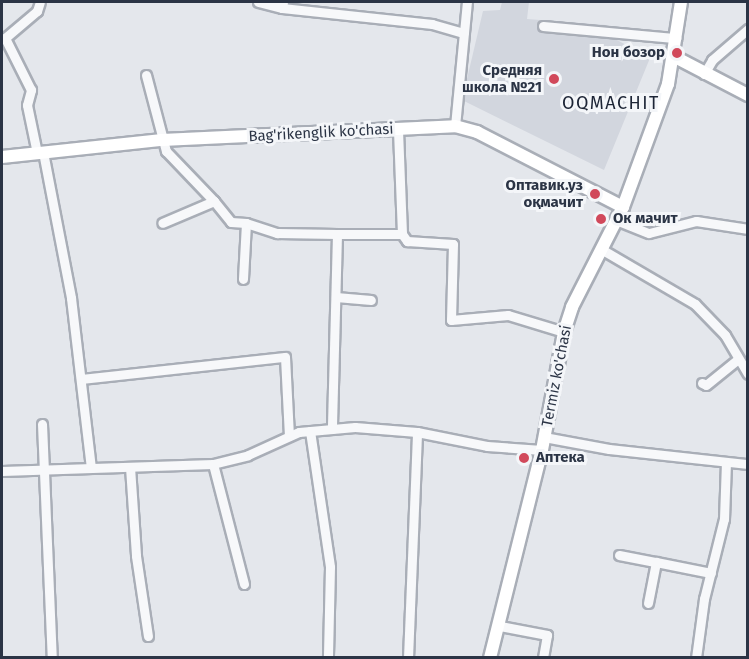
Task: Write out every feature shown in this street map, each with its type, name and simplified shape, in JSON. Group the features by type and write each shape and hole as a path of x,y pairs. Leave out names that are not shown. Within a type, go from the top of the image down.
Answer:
{"main road":[{"name":"Termiz ko'chasi","path":"490,657 500,626 542,450 564,332 601,249 623,207 668,84 681,2"},
{"path":"673,56 747,95"},
{"name":"Bag'rikenglik ko'chasi","path":"2,157 162,140 455,126 477,132 623,207"}],"street":[{"path":"40,2 37,10 6,33 3,40 31,90 27,105 40,152 71,298 91,468"},
{"path":"258,2 432,24 464,33"},
{"path":"455,126 467,2"},
{"path":"543,26 676,38"},
{"path":"704,74 712,60 747,29"},
{"path":"146,75 166,151 231,222 246,223 277,233 402,234"},
{"path":"398,129 402,234 407,241 453,244 451,320 508,315 564,332"},
{"path":"162,224 214,201"},
{"path":"616,220 650,233 696,221 747,229"},
{"path":"243,279 246,223"},
{"path":"332,429 337,234"},
{"path":"601,249 695,304 725,335 747,374"},
{"path":"336,297 371,300"},
{"path":"81,379 285,357 289,436"},
{"path":"702,383 706,385 738,359"},
{"path":"42,424 52,657"},
{"path":"2,471 213,464 248,455 289,436 332,429 417,432 488,446 542,450"},
{"path":"310,431 330,567 328,657"},
{"path":"408,657 417,432"},
{"path":"544,437 609,449 747,464"},
{"path":"696,657 711,573 724,519 726,463"},
{"path":"213,464 244,584"},
{"path":"130,467 142,604 148,636"},
{"path":"618,555 711,573"},
{"path":"648,603 656,562"},
{"path":"500,626 547,635 543,657"}],"shaded area":[{"name":"Средняя школа №21","path":"502,2 529,2 527,19 606,25 617,40 650,58 604,170 462,100 483,11 500,10"}],"place":[{"name":"Нон бозор","path":"677,53"},
{"name":"Средняя школа №21","path":"554,79"},
{"name":"Оптавик.уз оқмачит","path":"595,194"},
{"name":"Ок мачит","path":"601,219"},
{"name":"Аптека","path":"524,458"}],"district":[{"name":"OQMACHIT","path":"611,103"}]}
